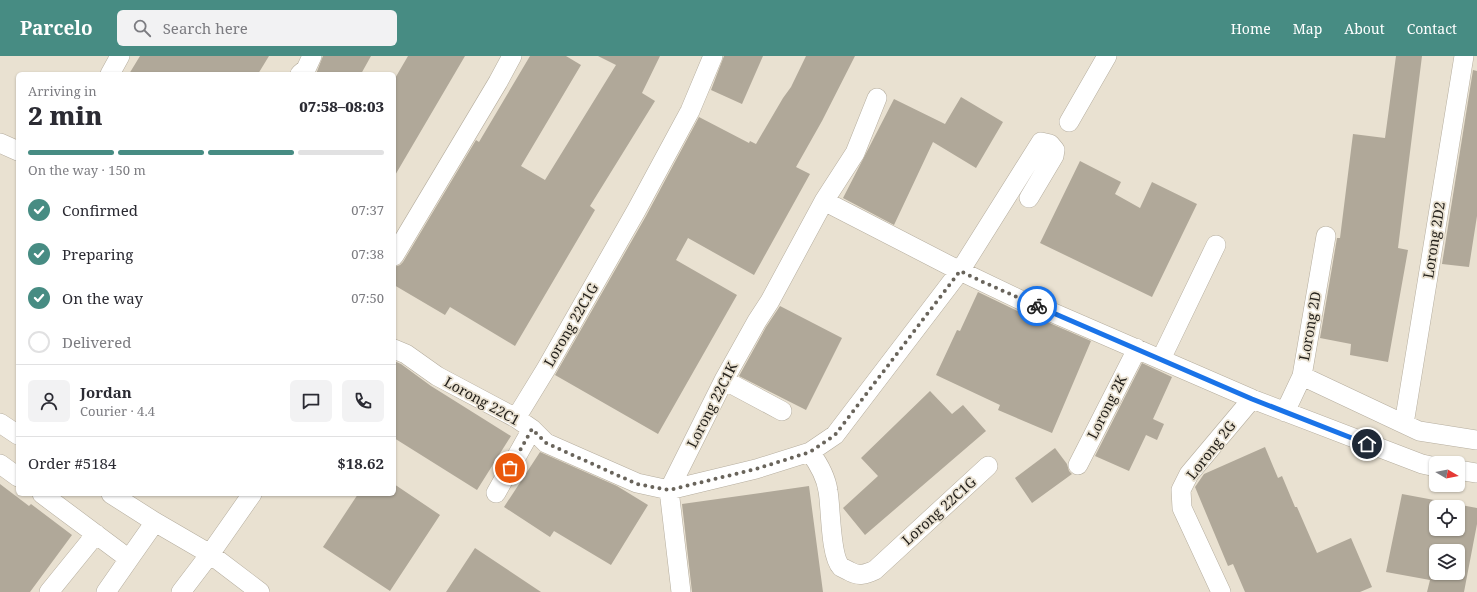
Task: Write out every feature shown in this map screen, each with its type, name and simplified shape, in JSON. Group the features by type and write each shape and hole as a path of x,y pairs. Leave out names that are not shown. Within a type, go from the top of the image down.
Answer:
{"street":[{"path":"111,72 120,56"},
{"path":"302,72 306,69 312,56"},
{"path":"396,253 512,56"},
{"name":"Lorong 22C1G","path":"516,418 546,369 625,230 690,111 712,56"},
{"path":"1069,122 1107,56"},
{"name":"Lorong 2D2","path":"1404,424 1464,56"},
{"name":"Lorong 22C1K","path":"669,490 724,380 770,301 824,201 855,153 877,98"},
{"name":"Lorong 22C1","path":"396,351 406,354 438,376 516,418 532,429 546,443 637,484 669,490 756,469 810,452 835,435 960,271 1041,142 1050,144 1055,150 1054,156 1029,198"},
{"path":"0,143 16,150"},
{"path":"824,201 960,271 1031,304 1252,399 1429,466"},
{"name":"Lorong 2D","path":"1285,412 1302,376 1326,236"},
{"path":"1161,359 1216,245"},
{"name":"Lorong 2K","path":"1078,465 1134,355 1136,348"},
{"path":"1302,376 1419,431 1477,440"},
{"path":"724,380 782,411"},
{"name":"Lorong 2G","path":"1222,592 1182,508 1181,490 1189,474 1252,399"},
{"path":"0,423 16,433"},
{"path":"496,493 532,429"},
{"name":"Lorong 22C1G","path":"810,452 818,463 828,490 831,529 836,557 840,566 854,574 865,575 875,570 988,466"},
{"path":"0,464 16,476"},
{"path":"1465,471 1477,473"},
{"path":"669,490 681,592"},
{"path":"45,496 129,559"},
{"path":"114,496 210,554 254,590"},
{"path":"181,592 251,496"},
{"path":"106,592 155,522"},
{"path":"49,592 96,534"}],"building":[{"path":"140,56 269,56 259,72 130,72"},
{"path":"323,56 371,56 362,72 317,72"},
{"path":"408,56 465,56 396,174 396,77"},
{"path":"530,56 566,56 581,65 521,166 545,180 616,65 598,56 660,56 642,93 655,101 590,206 595,210 515,346 450,307 445,315 396,286 396,266 403,262 476,140 479,142"},
{"path":"724,56 763,56 742,104 711,90"},
{"path":"806,56 855,56 822,121 796,167 810,174 754,275 688,238 676,260 737,295 658,434 555,375 646,216 699,117 749,143 750,141 756,144 791,87"},
{"path":"1396,56 1422,56 1398,248 1408,250 1388,362 1350,355 1351,344 1320,338 1337,238 1340,238 1353,134 1385,138"},
{"path":"1473,70 1477,71 1477,216 1469,267 1442,264"},
{"path":"961,97 1003,122 976,168 933,142 894,225 843,198 894,99 945,124"},
{"path":"1080,161 1121,182 1115,194 1140,208 1152,182 1197,204 1152,297 1040,243"},
{"path":"978,292 1026,315 1038,318 1091,341 1052,433 998,410 1000,405 936,375 957,330 960,331"},
{"path":"780,306 842,338 806,410 739,376 766,327"},
{"path":"396,362 431,386 511,436 477,490 396,439"},
{"path":"1142,363 1172,377 1153,419 1164,424 1157,440 1146,435 1129,471 1095,456"},
{"path":"930,391 952,414 963,405 986,431 865,535 843,508 878,476 861,458"},
{"path":"1265,447 1278,478 1282,476 1317,553 1351,538 1372,587 1360,592 1245,592 1233,564 1228,566 1195,487 1204,474"},
{"path":"1055,448 1067,464 1069,471 1072,474 1032,503 1015,478"},
{"path":"540,452 617,486 648,505 611,565 554,531 550,537 504,507"},
{"path":"0,484 29,506 31,504 72,535 30,592 0,592"},
{"path":"396,485 440,515 390,591 323,547 357,496 396,496"},
{"path":"809,486 823,592 692,592 682,504"},
{"path":"1402,494 1434,500 1429,500 1429,536 1465,536 1465,506 1477,508 1477,524 1464,592 1427,592 1430,580 1465,580 1465,544 1429,544 1429,580 1386,572"},
{"path":"475,548 541,592 446,592"}],"way so far":[{"path":"510,468 532,429 546,443 637,484 669,490 756,469 810,452 835,435 960,271 1037,306"}],"route":[{"path":"1037,306 1252,399 1367,444"}]}
